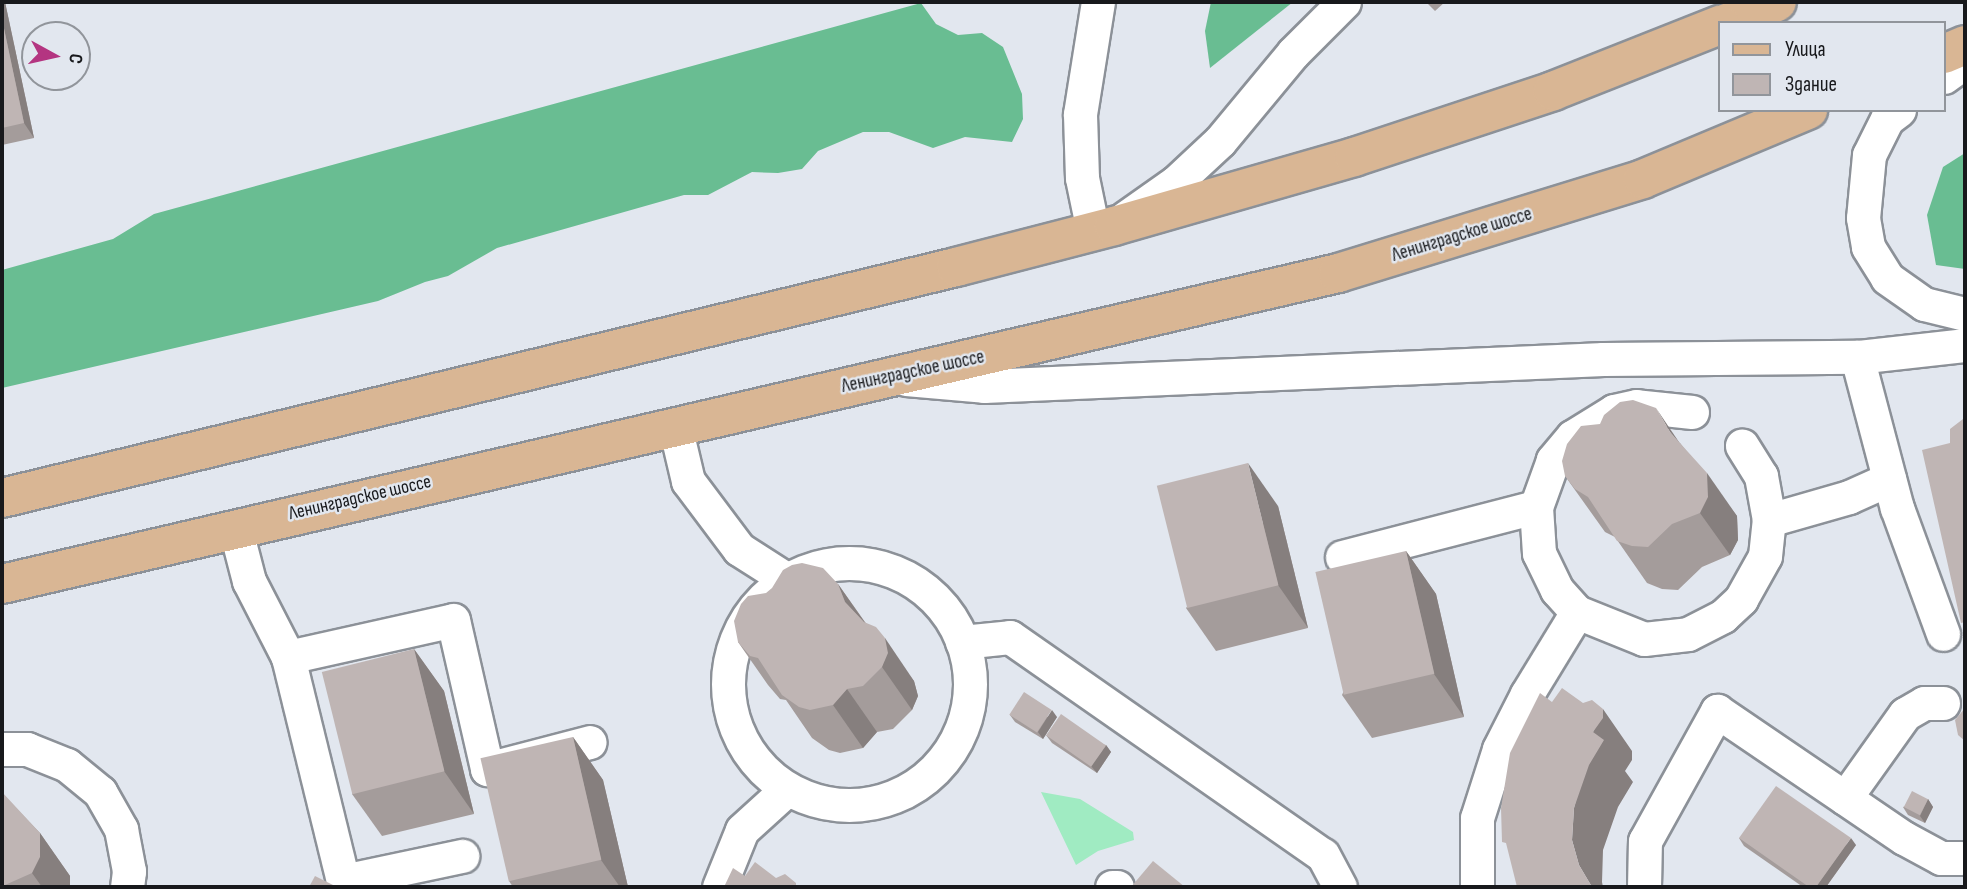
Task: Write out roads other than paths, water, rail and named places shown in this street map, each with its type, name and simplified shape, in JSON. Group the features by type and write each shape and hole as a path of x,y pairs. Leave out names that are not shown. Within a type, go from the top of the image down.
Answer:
{"main road":[{"path":"1732,21 1777,2"},
{"path":"2,498 1103,228 1367,153 1553,91 1718,26"},
{"path":"1946,53 1965,45"},
{"name":"Ленинградское шоссе","path":"2,584 235,527 1338,273 1643,179 1803,112"}],"street":[{"path":"1098,2 1080,114 1082,178 1103,228 1176,182 1220,141 1293,53 1344,2"},
{"path":"1946,76 1965,62"},
{"path":"1896,112 1887,119 1869,155 1863,218 1868,247 1887,278 1924,304 1965,314"},
{"path":"886,377 984,386 1603,359 1857,356 1965,345"},
{"path":"1857,356 1889,479 1943,634"},
{"path":"1603,359 1614,411"},
{"path":"1692,412 1636,406 1614,411 1572,437 1553,460 1536,507 1539,553 1557,590 1577,612 1644,639 1688,634 1723,616 1741,599 1765,556 1769,520 1761,477 1742,446"},
{"path":"675,426 688,481 738,549 786,579"},
{"path":"1769,520 1849,497 1889,479"},
{"path":"1342,557 1536,507"},
{"path":"235,527 249,581 288,657 343,881 462,856"},
{"path":"862,562 890,566 932,594 956,625 969,662 970,701 958,739 934,771 902,794 864,805 824,804 787,789 755,762 734,726 727,684 734,643 754,607 786,579 822,565 862,562"},
{"path":"1478,887 1477,818 1499,749 1527,694 1577,612"},
{"path":"288,657 453,620 487,769 590,742"},
{"path":"962,642 1010,637 1323,855 1340,887"},
{"path":"1845,798 1905,714 1924,703 1943,703"},
{"path":"1644,887 1645,841 1717,710 1845,798 1932,853 1941,858 1964,858"},
{"path":"2,749 27,750 67,765 100,792 121,829 129,871 127,887"},
{"path":"719,887 742,830 787,789"}]}
